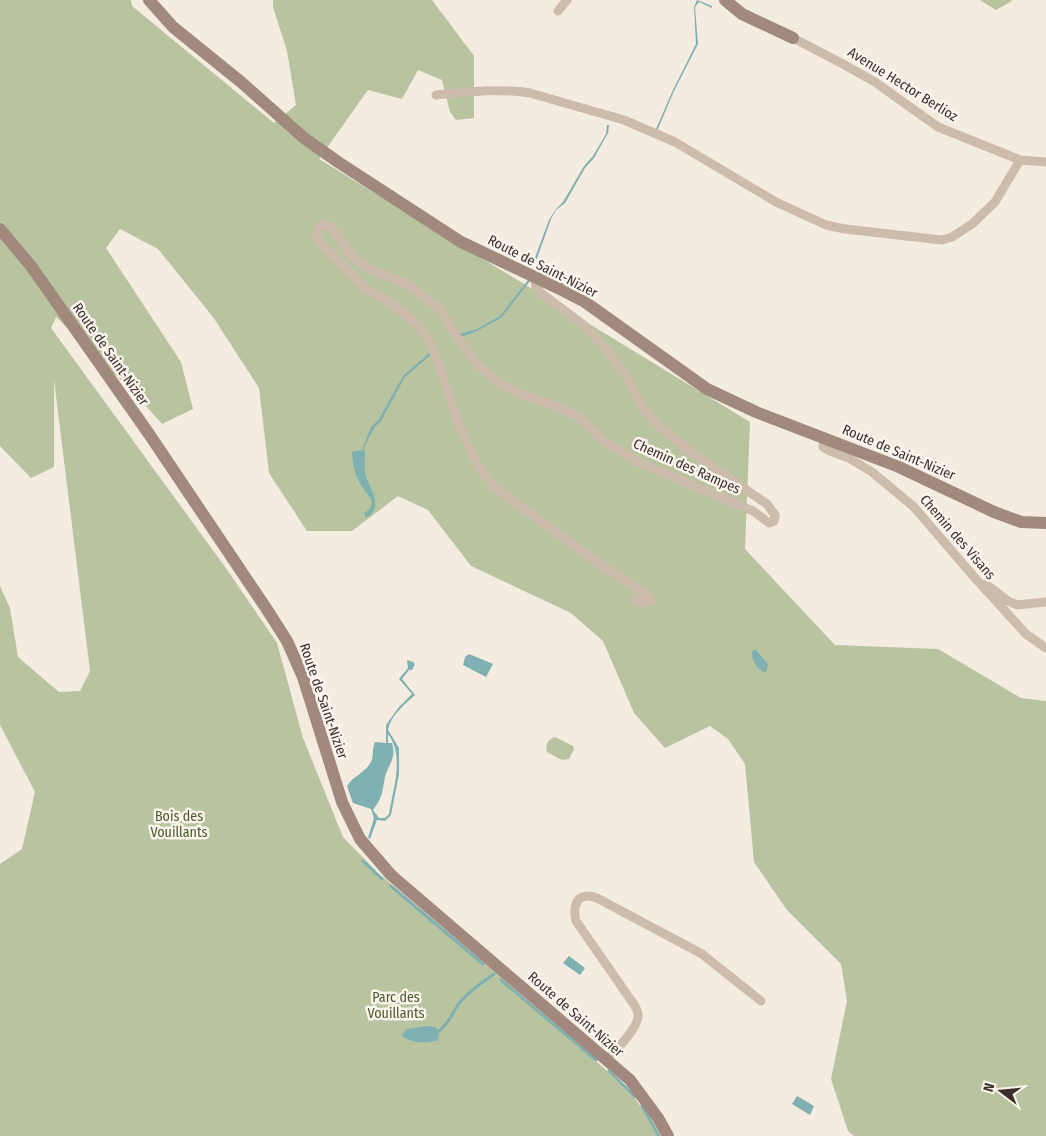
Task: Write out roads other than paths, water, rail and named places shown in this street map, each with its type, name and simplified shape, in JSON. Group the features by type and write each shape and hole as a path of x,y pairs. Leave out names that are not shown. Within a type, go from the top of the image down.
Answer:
{"main road":[{"name":"Route de Saint-Nizier","path":"149,0 173,27 241,82 304,138 338,162 460,242 585,302 719,395 756,412 899,467 994,512 1021,522 1046,523"},
{"name":"Avenue Hector Berlioz","path":"726,0 742,14 793,38"},
{"name":"Route de Saint-Nizier","path":"0,229 31,266 149,434 287,641 302,677 342,802 360,839 392,875 630,1080 646,1100 668,1136"}],"street":[{"path":"558,11 568,0"},
{"name":"Avenue Hector Berlioz","path":"793,38 875,82 938,127 1020,160 1046,162"},
{"path":"436,95 499,90 516,91 624,120 634,126 675,142 776,202 826,226 906,237 942,240 952,237 972,224 995,202 1020,160"},
{"name":"Chemin des Rampes","path":"534,277 536,287 540,292 585,326 606,349 627,377 641,406 660,427 694,455 767,504 775,514 774,521 768,523 753,511 638,462 604,441 580,417 518,393 498,382 481,368 460,342 440,309 408,285 366,268 352,256 331,227 325,224 316,231 316,237 321,244 366,289 387,300 419,326 429,341 437,359 458,422 472,454 494,487 600,564 649,596 651,601 645,603 636,600"},
{"name":"Chemin des Visans","path":"825,437 823,447 849,458 872,472 914,507 1026,634 1046,648"},
{"path":"967,568 1008,601 1017,605 1046,602"},
{"path":"606,1059 622,1044 636,1022 638,1014 635,1006 576,921 573,910 576,902 582,897 589,895 597,898 702,954 761,1001"}],"water":[{"path":"697,0 712,6 712,8 699,2 695,7 698,44 674,91 657,131 656,129 673,90 696,44 694,7"},
{"path":"607,125 609,125 608,133 594,158 585,168 565,203 556,210 551,219 535,264 533,263 549,220 556,209 563,202 584,166 593,156 606,134"},
{"path":"528,280 530,281 501,318 461,337 459,334 477,329 500,316"},
{"path":"433,350 434,352 405,377 363,450 365,451 365,472 375,503 372,513 366,518 364,513 369,510 372,503 357,478 352,452 362,450 371,427 379,419 403,376"},
{"path":"753,650 756,650 768,664 766,673 755,664 752,657"},
{"path":"469,654 493,664 486,677 463,665 465,657"},
{"path":"407,660 415,664 412,670 409,670 402,679 415,695 395,715 388,730 399,748 399,774 391,815 385,821 377,820 370,839 368,838 374,818 371,809 353,803 347,786 371,762 375,742 386,743 386,725 399,707 412,694 399,679 408,668","holes":["388,734 393,743 397,763 395,783 389,814 385,818 379,818 373,810 383,791 386,772 392,761 393,753 392,743 388,743"]},
{"path":"569,956 585,968 580,975 563,963"},
{"path":"426,1026 435,1027 439,1031 437,1040 419,1042 403,1037 402,1034 408,1029"},
{"path":"797,1096 814,1106 810,1115 792,1104"}],"waterway":[{"path":"363,861 382,879"},
{"path":"391,886 483,964"},
{"path":"439,1031 448,1022 466,996 494,974"},
{"path":"501,980 596,1060"},
{"path":"609,1071 635,1097"},
{"path":"642,1106 659,1136"}],"park label":[{"name":"Bois des Vouillants","path":"179,824"},
{"name":"Parc des Vouillants","path":"396,1006"}]}
